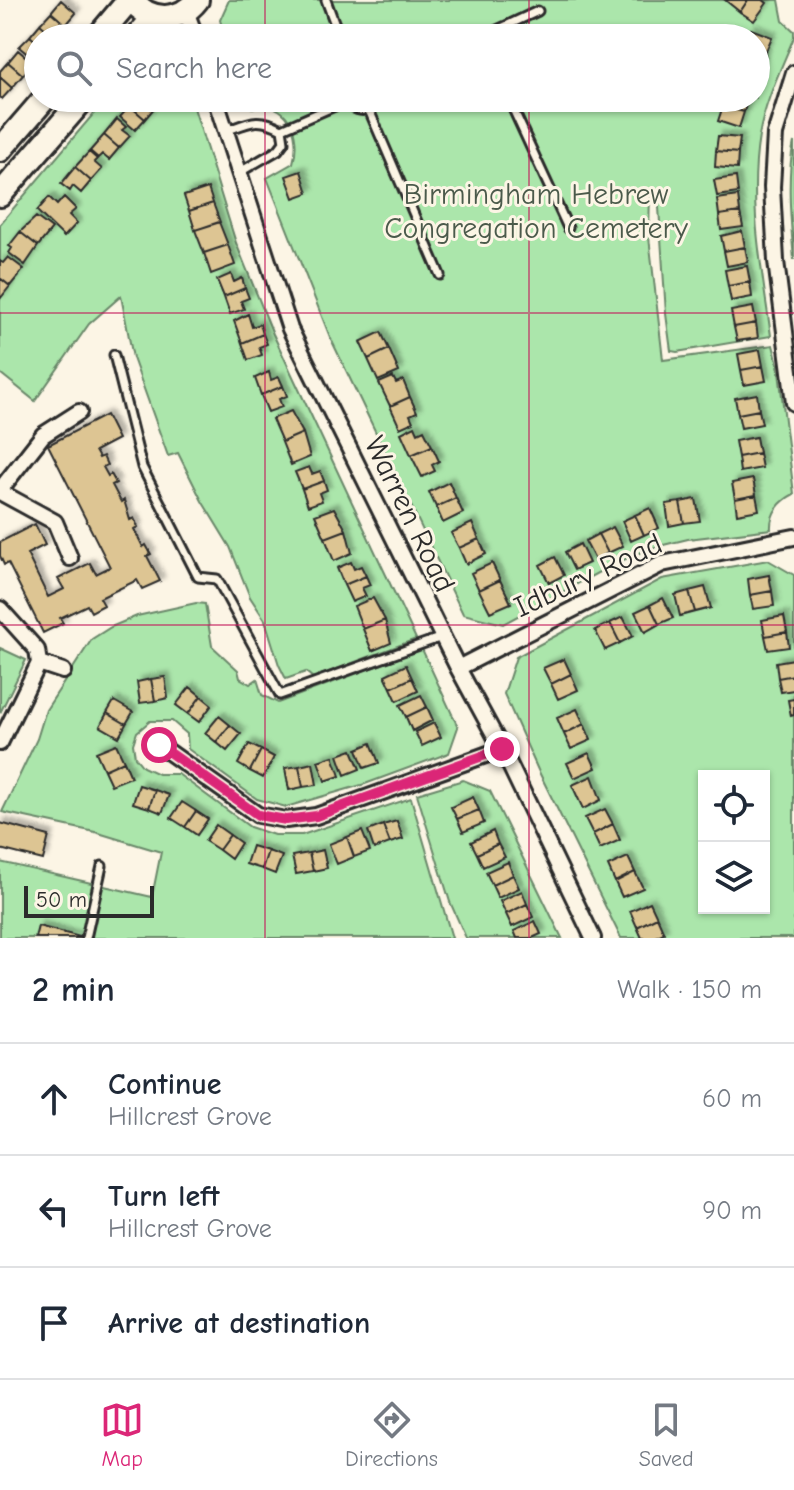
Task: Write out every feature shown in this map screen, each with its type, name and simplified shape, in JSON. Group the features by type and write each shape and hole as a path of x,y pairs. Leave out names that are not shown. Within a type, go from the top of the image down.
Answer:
{"main road":[{"path":"110,24 131,0 146,13 166,18 192,6"},
{"path":"148,24 155,16"},
{"path":"0,150 33,112"},
{"path":"0,195 72,112"}],"street":[{"path":"794,73 775,134 772,187 776,261 794,403"},
{"name":"Warren Road","path":"220,112 290,329 442,637 502,749 593,938"},
{"path":"70,558 55,522 0,491 43,435 79,412"},
{"name":"Idbury Road","path":"458,668 662,564 794,537"},
{"path":"0,609 37,650 39,663 0,743"},
{"path":"39,663 63,671"},
{"path":"159,745 258,815 286,820 316,816 502,749"}],"lane":[{"path":"326,0 335,24"},
{"path":"510,24 538,11"},
{"path":"282,129 318,112"},
{"path":"370,112 440,275"},
{"path":"515,112 568,228"},
{"path":"226,131 265,120 282,129"},
{"path":"240,172 278,150 284,142 282,129"},
{"path":"114,355 142,467 198,577 217,579 280,695 442,637"},
{"path":"86,938 102,866"}],"green space":[{"path":"229,0 779,0 783,21 794,31 794,37 770,96 770,24 221,24"},
{"path":"95,112 195,112 236,243 273,334 416,639 313,678 306,672 286,679 265,620 250,597 230,547 178,453 168,456 133,358 121,296 89,324 35,401 0,373 0,224"},
{"name":"Birmingham Hebrew Congregation Cemetery","path":"765,112 759,136 755,186 771,336 671,351 658,192 650,191 649,237 663,360 773,345 794,494 777,508 771,529 688,539 651,548 614,564 503,624 463,614 330,337 267,178 293,163 293,130 283,113"},
{"path":"794,142 794,260 790,185"},
{"path":"768,560 794,575 794,938 621,938 504,694 516,657 662,579"},
{"path":"196,603 205,604 212,646 238,670 240,678 250,684 257,679 262,695 278,703 422,649 458,727 449,753 365,784 286,807 257,799 188,749 187,734 172,721 150,721 137,732 133,744 135,757 143,767 158,774 178,774 250,827 274,835 302,835 411,798 452,938 0,938 0,862 152,897 161,852 95,832 2,812 37,739 46,710 92,639 137,616"},
{"path":"0,648 26,660 0,713"},
{"path":"463,780 490,791 562,938 466,938 450,902 417,794"}],"building":[{"path":"61,0 76,13 65,24 51,12"},
{"path":"725,0 748,0 740,12"},
{"path":"748,0 767,3 754,21 740,12"},
{"path":"51,12 65,24 40,24"},
{"path":"18,50 24,55 24,74 23,75 8,62"},
{"path":"8,62 23,75 12,88 0,77 0,71"},
{"path":"0,77 12,88 2,99 0,97"},
{"path":"125,112 137,112 145,119 135,130 120,117"},
{"path":"137,112 151,112 145,119"},
{"path":"721,112 744,112 739,128 718,121"},
{"path":"117,119 126,127 122,130 130,136 119,148 104,135"},
{"path":"104,135 119,148 109,160 102,154 98,158 90,151"},
{"path":"718,136 740,138 738,153 716,151"},
{"path":"716,151 738,153 737,169 715,167"},
{"path":"89,152 102,169 91,181 75,167"},
{"path":"75,167 91,181 81,193 73,186 70,191 61,184"},
{"path":"301,171 308,193 294,198 286,176"},
{"path":"736,177 738,193 717,196 714,180"},
{"path":"208,188 213,203 189,211 184,196"},
{"path":"738,196 740,212 719,215 717,199"},
{"path":"49,197 57,205 64,197 76,209 69,215 77,223 64,237 37,211"},
{"path":"213,203 220,222 195,230 189,211"},
{"path":"740,212 743,227 721,230 719,215"},
{"path":"36,217 52,229 38,246 20,232"},
{"path":"219,222 228,245 204,253 195,230"},
{"path":"742,231 745,247 724,251 721,236"},
{"path":"20,232 38,246 25,265 9,253 12,248 9,246"},
{"path":"228,245 235,265 211,274 204,253"},
{"path":"745,247 748,262 727,266 724,251"},
{"path":"8,257 24,269 10,286 0,278 0,261 3,263"},
{"path":"747,266 750,282 728,286 725,270"},
{"path":"231,274 234,282 242,278 245,288 224,297 217,280"},
{"path":"0,278 10,286 0,299"},
{"path":"750,282 752,297 731,301 728,286"},
{"path":"245,288 249,298 241,301 244,309 230,314 224,297"},
{"path":"753,307 756,323 734,327 731,311"},
{"path":"248,314 252,327 260,324 263,334 242,343 234,321"},
{"path":"756,323 758,338 737,341 734,327"},
{"path":"381,332 389,349 368,359 360,342"},
{"path":"263,334 267,344 259,347 262,355 248,360 242,343"},
{"path":"389,349 399,372 378,381 368,359"},
{"path":"760,350 763,366 741,370 738,354"},
{"path":"763,366 766,381 744,385 741,370"},
{"path":"269,372 271,380 279,377 283,386 261,395 255,378"},
{"path":"393,377 396,383 403,380 410,397 390,406 379,383"},
{"path":"283,386 287,396 279,399 282,407 268,412 261,395"},
{"path":"757,394 759,410 738,414 735,398"},
{"path":"410,397 417,412 410,415 413,422 400,428 390,406"},
{"path":"759,410 762,424 741,428 738,414"},
{"path":"291,411 303,433 282,442 272,419"},
{"path":"106,415 118,439 95,451 99,458 103,456 107,465 103,467 116,483 112,485 121,502 124,500 130,520 134,518 138,527 134,529 143,547 146,545 151,554 147,556 160,581 142,589 137,580 100,598 104,605 91,612 87,605 60,618 63,623 43,633 8,563 4,565 0,542 35,524 45,545 27,554 48,597 64,589 58,579 90,563 96,574 110,567 48,445"},
{"path":"415,426 418,433 424,430 432,446 411,455 401,433"},
{"path":"303,433 310,457 291,465 282,442"},
{"path":"756,437 759,453 738,457 735,441"},
{"path":"432,446 439,461 432,465 435,471 422,477 411,455"},
{"path":"759,453 762,468 740,472 738,457"},
{"path":"309,467 312,474 320,471 324,481 302,489 295,472"},
{"path":"753,479 756,495 735,499 732,483"},
{"path":"324,481 327,490 319,493 322,501 308,506 302,489"},
{"path":"449,482 456,498 436,507 429,492"},
{"path":"756,495 759,510 737,514 735,499"},
{"path":"456,498 463,513 443,523 436,507"},
{"path":"696,499 700,521 684,523 680,502"},
{"path":"680,502 684,523 669,526 666,504"},
{"path":"334,508 346,530 325,538 315,515"},
{"path":"650,508 659,528 644,535 635,515"},
{"path":"635,515 644,535 631,541 622,521"},
{"path":"472,523 479,539 459,548 451,533"},
{"path":"613,527 623,546 608,553 598,534"},
{"path":"346,530 352,553 334,561 325,538"},
{"path":"598,534 608,553 595,560 585,541"},
{"path":"479,539 486,554 466,564 459,548"},
{"path":"580,544 589,563 574,570 565,552"},
{"path":"555,557 564,575 549,583 540,565"},
{"path":"351,562 354,569 361,566 366,576 344,585 337,568"},
{"path":"492,563 500,580 479,590 471,573"},
{"path":"769,575 772,591 750,595 748,579"},
{"path":"366,576 370,585 362,588 366,596 352,602 344,585"},
{"path":"500,580 511,603 490,612 479,590"},
{"path":"705,587 711,608 695,612 689,591"},
{"path":"689,591 695,612 680,616 675,595"},
{"path":"772,591 774,606 753,609 750,595"},
{"path":"373,598 385,620 363,629 354,606"},
{"path":"663,598 673,618 659,624 650,605"},
{"path":"650,605 659,624 645,632 635,612"},
{"path":"784,616 787,632 765,636 762,620"},
{"path":"623,617 633,636 620,643 610,623"},
{"path":"385,620 391,643 372,651 363,629"},
{"path":"610,623 620,643 605,650 595,630"},
{"path":"787,632 789,647 768,650 765,636"},
{"path":"564,659 571,674 551,684 543,668"},
{"path":"794,659 794,675 778,678 776,662"},
{"path":"406,665 412,678 391,688 385,675"},
{"path":"571,674 578,690 558,699 551,684"},
{"path":"794,675 794,690 781,692 778,678"},
{"path":"165,677 168,698 155,701 151,679"},
{"path":"412,678 418,691 397,701 391,688"},
{"path":"151,679 155,701 140,703 137,682"},
{"path":"190,687 201,696 188,714 176,705"},
{"path":"421,695 427,707 406,717 400,705"},
{"path":"201,696 212,705 199,722 188,714"},
{"path":"794,699 794,715 791,716 788,700"},
{"path":"114,701 133,712 126,724 107,713"},
{"path":"427,707 433,720 412,731 406,717"},
{"path":"577,709 584,724 564,734 557,718"},
{"path":"107,713 126,724 119,737 100,726"},
{"path":"219,716 230,725 216,742 205,733"},
{"path":"434,723 441,737 422,746 415,732"},
{"path":"584,724 591,740 571,749 564,734"},
{"path":"230,725 241,734 227,751 216,742"},
{"path":"371,743 379,763 364,768 357,749"},
{"path":"116,744 124,761 104,770 96,752"},
{"path":"249,744 261,750 250,771 238,764"},
{"path":"261,750 274,757 263,778 250,771"},
{"path":"352,750 360,769 345,775 338,755"},
{"path":"589,753 596,768 574,778 567,763"},
{"path":"333,756 340,776 325,781 318,761"},
{"path":"124,761 131,777 111,785 104,770"},
{"path":"313,763 317,785 303,787 299,766"},
{"path":"299,766 303,787 289,790 285,768"},
{"path":"592,776 601,800 583,809 572,785"},
{"path":"139,785 155,790 149,808 133,803"},
{"path":"155,790 169,795 162,813 149,808"},
{"path":"473,797 479,810 457,819 451,807"},
{"path":"182,802 196,811 185,827 171,818"},
{"path":"605,809 613,824 593,834 585,818"},
{"path":"479,810 484,823 463,832 457,819"},
{"path":"196,811 208,819 197,835 185,827"},
{"path":"397,821 403,839 390,843 383,825"},
{"path":"0,823 49,836 43,860 0,849"},
{"path":"613,824 620,840 600,849 593,834"},
{"path":"216,825 230,835 219,850 205,841"},
{"path":"383,825 390,843 374,849 368,831"},
{"path":"362,831 370,851 354,857 347,837"},
{"path":"493,831 498,844 477,854 471,842"},
{"path":"230,835 241,843 231,859 219,850"},
{"path":"347,837 354,857 337,864 329,844"},
{"path":"498,844 505,857 483,867 477,854"},
{"path":"252,846 268,851 262,869 246,864"},
{"path":"323,850 327,868 313,871 309,853"},
{"path":"268,851 282,856 275,874 262,869"},
{"path":"309,853 313,871 296,874 292,856"},
{"path":"628,857 635,872 615,882 608,866"},
{"path":"508,862 513,875 492,885 486,872"},
{"path":"635,872 643,888 622,897 615,882"},
{"path":"513,875 519,888 498,898 492,885"},
{"path":"522,891 527,904 506,914 500,901"},
{"path":"650,902 657,917 637,927 630,911"},
{"path":"527,904 533,917 512,927 506,914"},
{"path":"657,917 664,933 653,938 642,938 637,927"},
{"path":"535,921 541,934 532,938 517,938 514,931"},
{"path":"38,926 84,938 35,938"}],"route":[{"path":"159,745 258,815 286,820 316,816 502,749"}]}
